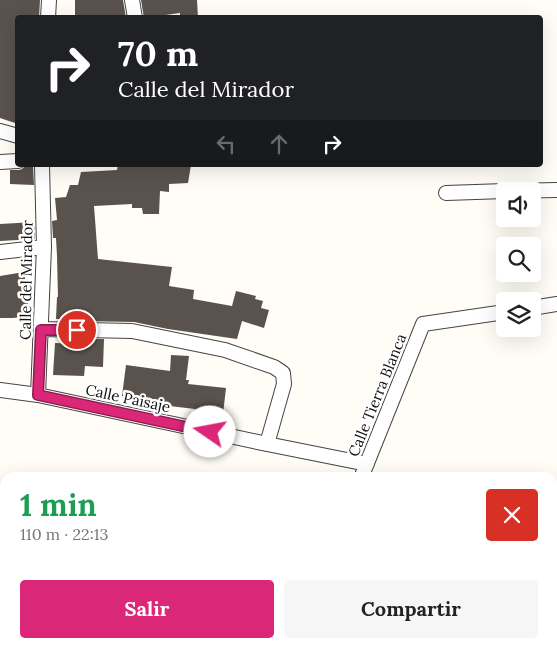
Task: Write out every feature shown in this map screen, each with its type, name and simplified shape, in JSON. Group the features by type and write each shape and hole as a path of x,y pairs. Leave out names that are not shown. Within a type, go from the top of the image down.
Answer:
{"street":[{"path":"48,15 49,0"},
{"path":"132,0 134,15"},
{"path":"0,131 15,135"},
{"path":"0,162 15,161"},
{"name":"Calle del Mirador","path":"38,395 44,247 42,167"},
{"path":"541,190 557,190"},
{"path":"446,193 496,191"},
{"path":"0,252 44,247"},
{"path":"541,307 557,304"},
{"name":"Calle Tierra Blanca","path":"364,472 423,324 496,313"},
{"path":"41,330 132,331 225,350 274,366 283,373 284,384 267,444"},
{"name":"Calle Paisaje","path":"0,390 38,395 367,464"}],"building":[{"path":"0,0 40,0 39,15 15,15 15,123 0,118"},
{"path":"75,0 123,0 126,15 75,15"},
{"path":"141,0 197,0 198,15 180,15 180,13 144,15"},
{"path":"24,167 33,167 34,185 10,184 10,170 22,169"},
{"path":"118,167 191,167 188,183 169,184 169,192 160,191 159,214 143,214 142,208 132,208 132,204 94,206 98,259 172,267 169,286 194,290 193,299 232,306 236,291 256,296 255,299 263,301 261,308 269,310 264,328 242,321 237,339 134,322 56,319 58,297 57,256 56,238 53,238 52,221 57,220 55,198 66,197 70,185 78,185 81,172 117,170"},
{"path":"35,222 35,239 0,241 0,224"},
{"path":"24,272 30,316 0,318 0,276"},
{"path":"77,339 104,339 103,367 85,366 84,376 53,375 55,343 77,344"},
{"path":"171,355 189,356 186,380 189,380 188,384 226,388 223,414 194,412 195,409 144,403 144,399 122,396 126,365 170,371"}],"route":[{"path":"77,330 41,330 38,395 210,432"}]}
